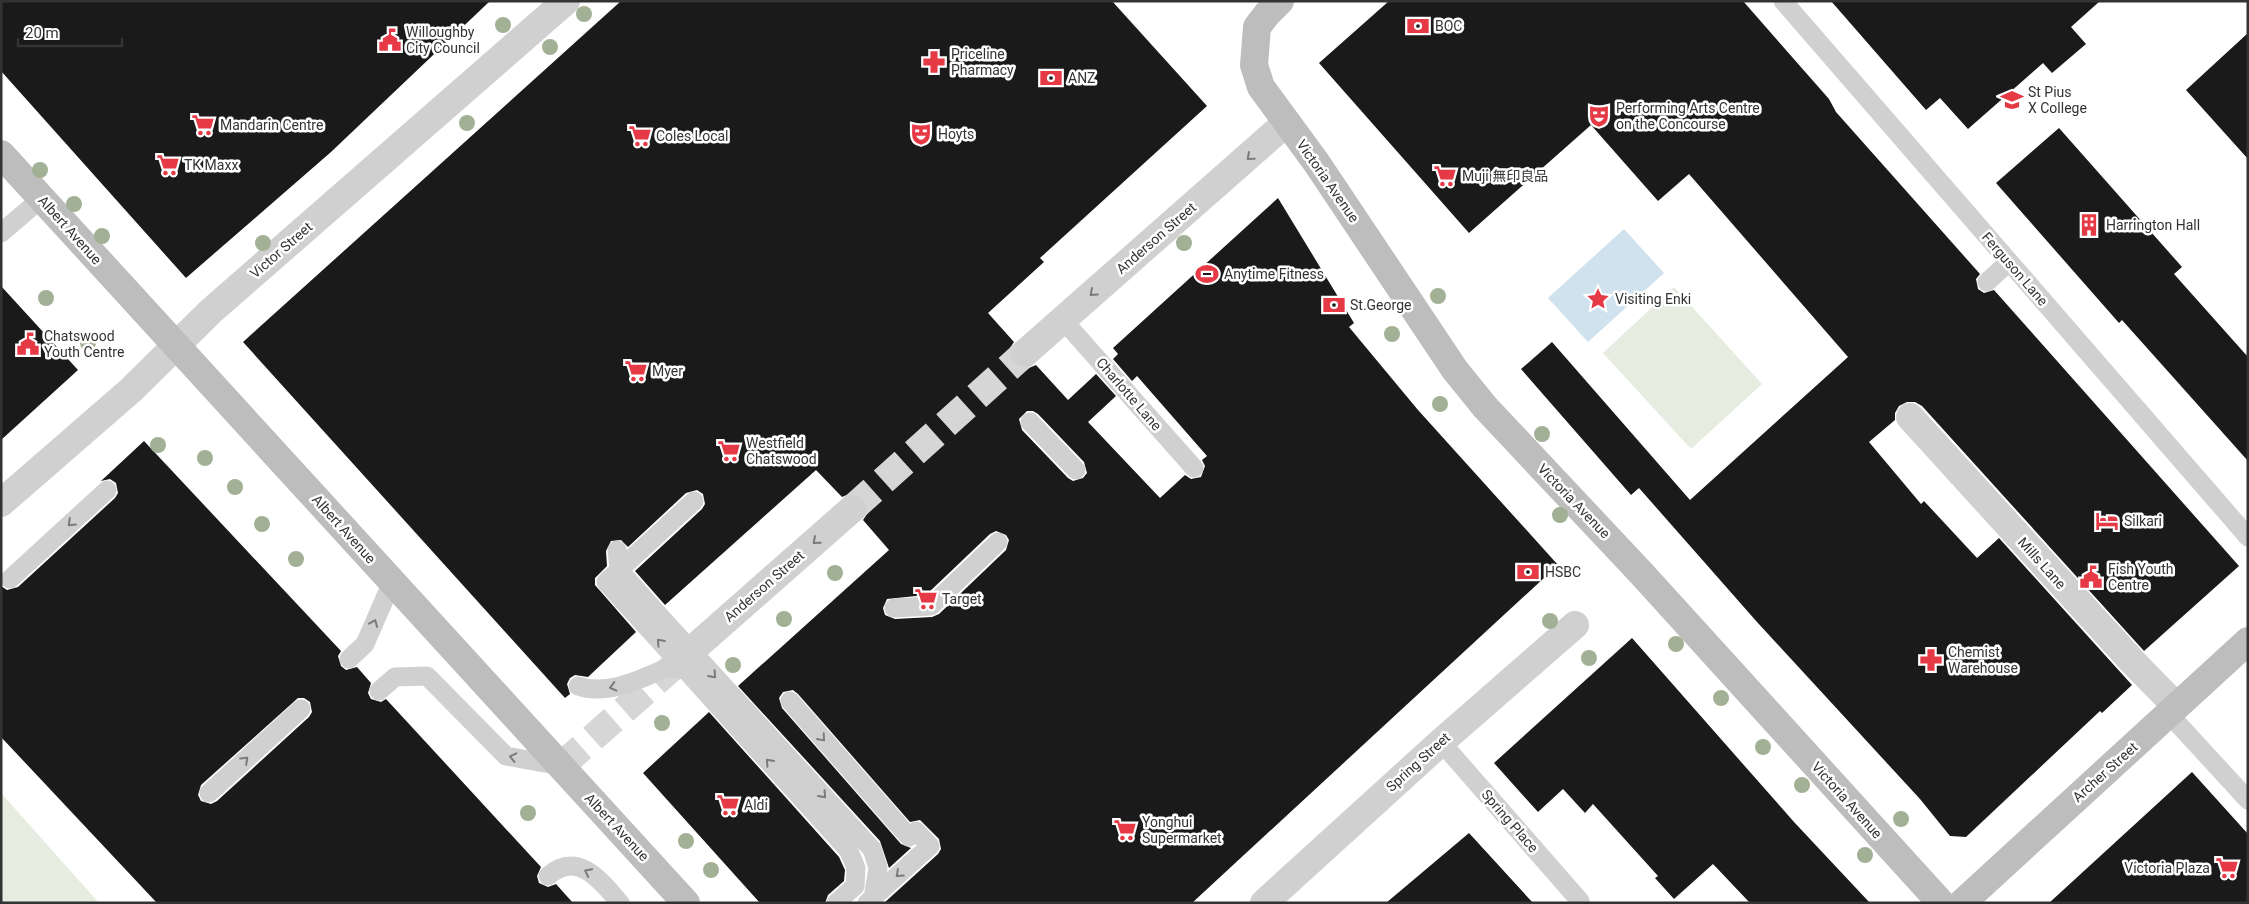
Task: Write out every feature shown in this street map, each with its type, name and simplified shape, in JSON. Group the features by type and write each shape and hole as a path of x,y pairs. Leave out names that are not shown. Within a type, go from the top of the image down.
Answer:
{"main road":[{"name":"Victoria Avenue","path":"1280,1 1257,27 1254,65 1261,87 1316,162 1456,370 1485,407 1611,540 1941,903"},
{"name":"Albert Avenue","path":"1,154 686,903"},
{"name":"Archer Street","path":"1962,903 2248,641"}],"street":[{"name":"Victor Street","path":"1,502 121,399 211,311 566,1"},
{"name":"Anderson Street","path":"1025,353 1286,123"},
{"name":"Mills Lane","path":"1910,417 2132,662 2172,710"},
{"name":"Anderson Street","path":"676,664 852,509"},
{"name":"Spring Street","path":"1264,903 1441,742 1575,625"}],"lane":[{"name":"Ferguson Lane","path":"1783,1 2248,536"},
{"path":"1,233 42,198"},
{"path":"1987,282 2009,262"},
{"name":"Charlotte Lane","path":"1064,320 1194,468"},
{"path":"1030,422 1076,470"},
{"path":"10,578 106,490"},
{"path":"612,576 694,501"},
{"path":"894,608 931,606 998,542"},
{"path":"612,576 617,550"},
{"path":"612,576 849,851 856,868 855,886 836,903"},
{"path":"349,659 365,644 392,582"},
{"path":"650,618 872,849 878,868 870,900"},
{"path":"578,686 611,689 676,664"},
{"path":"379,692 395,677 427,676 506,756 561,766"},
{"path":"790,701 913,834 923,852 870,900"},
{"path":"209,793 301,709"},
{"name":"Mills Lane","path":"2172,710 2248,800"},
{"name":"Spring Place","path":"1441,742 1580,901"},
{"path":"548,876 557,868 576,866 595,874 620,903"}],"shaded area":[{"path":"1674,287 1762,384 1691,449 1603,353"},
{"path":"1,793 99,903 1,903"}],"water":[{"path":"1624,229 1664,273 1588,342 1548,298"}],"building":[{"name":"Mandarin Centre","path":"1,1 490,1 331,152 186,278 1,71"},
{"name":"Westfield Chatswood","path":"621,1 1112,1 1207,106 1040,258 1044,262 988,313 1014,342 1010,348 1010,357 1013,363 1020,368 1029,368 1036,365 1068,400 1096,374 1116,396 1088,422 1160,498 1185,475 1191,479 1201,477 1205,466 1202,460 1207,456 1137,376 1132,381 1113,359 1118,354 1113,348 1278,198 1354,323 1349,327 1418,410 1558,565 1192,903 884,903 938,854 941,849 939,839 920,820 910,822 798,694 793,690 783,692 779,698 782,708 901,844 911,848 889,868 880,841 738,686 889,550 863,520 867,514 867,506 863,498 857,494 849,494 842,497 816,470 665,605 635,571 702,509 705,504 703,494 697,490 686,493 628,547 621,540 611,541 606,551 607,566 595,578 595,585 636,632 588,677 575,675 570,678 567,684 570,694 565,698 243,342","holes":["1027,411 1033,411 1038,414 1084,462 1087,473 1083,478 1073,481 1068,478 1022,430 1019,419","996,531 1006,535 1009,540 1006,550 939,614 932,617 895,619 885,615 883,608 887,599 926,595 990,534"]},
{"path":"1389,1 1743,1 1829,99 1836,112 1980,274 1976,279 1978,289 1984,293 1994,290 2239,566 2144,651 1922,406 1915,402 1907,402 1899,406 1895,413 1895,420 1869,442 1921,504 1924,501 1977,558 1999,538 2132,685 2102,713 2100,711 1966,837 1950,836 1920,799 1757,622 1639,488 1631,495 1521,369 1552,342 1690,500 1848,357 1689,174 1658,201 1591,125 1469,233 1319,63"},
{"path":"1831,1 2100,1 2071,27 2086,44 2052,73 2043,63 1968,129 1940,98 1926,110"},
{"path":"2248,33 2248,159 2186,90"},
{"name":"Harrington Hall","path":"2059,128 2182,267 2174,274 2248,357 2248,461 2122,320 2119,323 1996,183"},
{"name":"Chatswood Youth Centre","path":"1,286 78,370 1,440"},
{"path":"144,441 341,651 338,656 341,666 346,670 357,667 371,683 368,693 371,699 381,702 386,699 541,867 537,876 539,883 548,887 556,884 573,903 157,903 1,737 1,586 7,590 18,587 115,498 118,493 116,483 110,479 101,481","holes":["298,698 304,698 310,702 312,712 309,717 217,801 211,804 201,801 198,795 201,785"]},
{"path":"1632,638 1794,822 1870,903 1750,903 1713,864 1674,899 1655,878 1658,876 1593,804 1585,813 1563,789 1538,812 1494,763"},
{"path":"709,712 839,857 845,870 844,881 828,895 825,903 760,903 643,773"},
{"path":"2192,772 2248,834 2248,903 2049,903"},
{"path":"1469,833 1533,903 1386,903"}],"tunnel":[{"path":"852,509 1025,353"},
{"path":"561,766 676,664"}],"place":[{"name":"BOC","path":"1418,26"},
{"name":"Willoughby City Council","path":"390,40"},
{"name":"Priceline Pharmacy","path":"934,62"},
{"name":"ANZ","path":"1051,78"},
{"name":"St Pius X College","path":"2012,100"},
{"name":"Performing Arts Centre on the Concourse","path":"1599,116"},
{"name":"Mandarin Centre","path":"203,125"},
{"name":"Hoyts","path":"921,134"},
{"name":"Coles Local","path":"640,136"},
{"name":"TK Maxx","path":"168,165"},
{"name":"Muji 無印良品","path":"1445,176"},
{"name":"Harrington Hall","path":"2089,225"},
{"name":"Anytime Fitness","path":"1207,274"},
{"name":"Visiting Enki","path":"1598,299"},
{"name":"St.George","path":"1334,305"},
{"name":"Chatswood Youth Centre","path":"28,344"},
{"name":"Myer","path":"636,371"},
{"name":"Westfield Chatswood","path":"729,451"},
{"name":"Silkari","path":"2107,521"},
{"name":"HSBC","path":"1528,572"},
{"name":"Fish Youth Centre","path":"2091,577"},
{"name":"Target","path":"926,599"},
{"name":"Chemist Warehouse","path":"1931,660"},
{"name":"Aldi","path":"728,805"},
{"name":"Yonghui Supermarket","path":"1125,830"},
{"name":"Victoria Plaza","path":"2227,868"}]}
